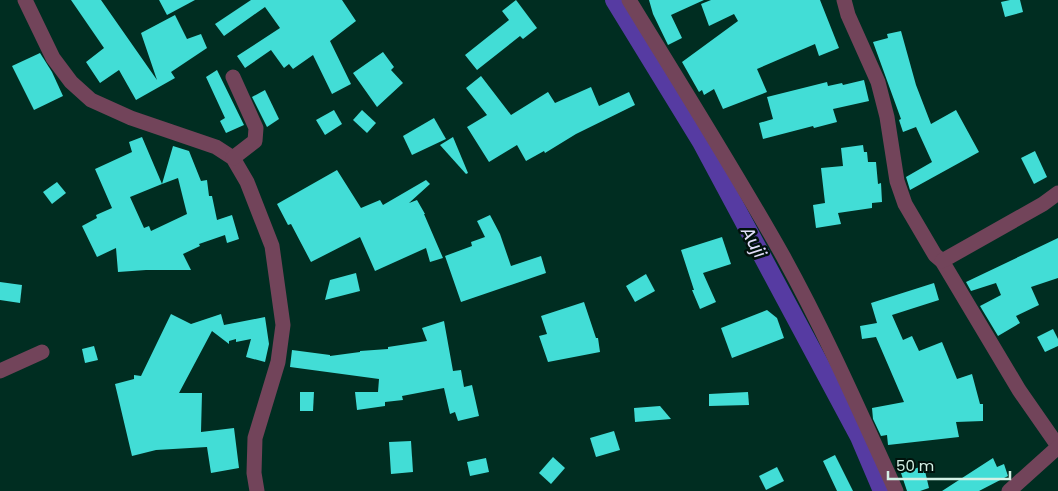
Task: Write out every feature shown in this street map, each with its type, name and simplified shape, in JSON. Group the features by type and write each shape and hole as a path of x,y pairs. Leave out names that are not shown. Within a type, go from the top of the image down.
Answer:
{"street":[{"path":"25,0 53,58 71,82 91,100 131,118 216,147 233,158 247,182 272,246 284,325 278,362 255,438 254,473 257,491"},
{"path":"629,0 713,134 783,257 819,324 896,491"},
{"path":"844,0 848,15 878,82 894,153 897,181 905,204 935,255 942,261 1019,390 1058,447 1008,491"},
{"path":"233,77 256,128 255,141 233,158"},
{"path":"942,261 1043,204 1058,192"},
{"path":"0,371 42,352"}],"building":[{"path":"71,0 101,0 157,80 141,33 175,15 187,39 201,34 207,48 171,72 175,78 136,100 119,70 100,83 86,62 104,48"},
{"path":"159,0 195,0 167,15"},
{"path":"251,0 342,0 356,21 330,41 351,84 332,94 313,55 293,69 289,64 284,68 271,50 245,68 237,56 280,28 265,7 224,36 215,24"},
{"path":"516,0 537,28 523,39 520,36 477,70 465,55 509,20 502,11"},
{"path":"649,0 704,0 671,15 682,38 668,45 653,14"},
{"path":"711,0 820,0 839,48 819,56 815,44 757,69 767,92 723,109 714,89 704,95 702,90 699,92 682,62 738,21 734,14 709,26 701,4"},
{"path":"1020,0 1023,12 1005,17 1001,2"},
{"path":"901,31 916,85 931,124 956,110 979,152 910,190 906,177 932,162 916,127 903,132 899,120 901,119 873,42 888,38 887,34"},
{"path":"383,52 394,67 391,70 403,83 377,107 353,73"},
{"path":"40,53 52,72 63,96 34,110 12,66"},
{"path":"217,70 244,125 226,133 220,121 225,118 206,77"},
{"path":"481,76 511,115 548,92 555,103 591,87 599,106 629,92 635,105 576,134 545,153 544,151 526,161 517,145 489,162 467,127 487,115 466,88"},
{"path":"864,80 869,101 833,109 837,122 763,139 759,123 773,119 767,97 827,82 828,86"},
{"path":"265,90 279,119 267,127 252,97"},
{"path":"334,110 342,124 325,135 316,120"},
{"path":"362,110 376,123 367,133 353,120"},
{"path":"434,118 446,139 412,155 403,136"},
{"path":"142,137 162,184 173,146 189,151 201,181 207,180 209,196 212,196 217,220 232,215 239,239 227,243 225,235 199,244 200,246 183,254 191,270 118,272 116,248 97,257 82,226 97,218 96,215 112,208 95,169 132,152 129,142","holes":["178,178 187,214 151,231 149,226 144,228 130,197"]},
{"path":"453,137 468,173 466,174 440,145"},
{"path":"863,145 864,152 867,152 868,162 876,162 878,184 881,183 882,202 872,203 872,208 838,213 841,224 816,228 813,205 825,203 821,168 843,166 841,148"},
{"path":"1035,151 1047,177 1034,184 1021,158"},
{"path":"337,170 361,208 380,200 383,205 426,180 430,184 409,203 417,200 425,214 443,258 430,262 426,248 375,271 360,237 311,262 291,224 288,225 277,204"},
{"path":"57,182 66,193 52,204 43,192"},
{"path":"490,215 500,234 511,266 541,256 546,273 461,302 445,256 472,246 471,242 485,237 477,221"},
{"path":"722,237 731,264 703,273 716,302 700,309 692,290 694,290 681,250"},
{"path":"1058,238 1058,278 1031,287 1039,305 1016,316 1020,323 998,336 980,306 1001,295 996,283 971,291 966,282"},
{"path":"356,273 360,291 325,300 330,280"},
{"path":"646,274 655,291 635,302 626,286"},
{"path":"0,282 22,285 20,303 0,300"},
{"path":"934,283 939,300 892,315 903,340 912,336 919,351 942,342 957,379 972,374 980,404 983,404 983,421 956,422 959,437 888,445 887,435 881,436 873,419 872,408 904,402 876,337 862,339 860,326 877,323 871,303"},
{"path":"584,302 596,338 598,338 600,352 548,362 539,336 547,334 541,316"},
{"path":"767,310 777,318 784,338 732,358 721,328"},
{"path":"171,314 191,324 221,314 224,325 265,317 269,344 265,362 246,357 251,339 236,342 236,339 229,341 229,344 212,331 179,393 202,393 201,432 234,428 239,468 211,473 207,447 156,450 132,456 115,384 134,379 134,375 141,376"},
{"path":"444,321 453,371 461,370 464,387 472,385 479,416 458,421 455,412 450,414 444,388 402,396 403,400 385,402 385,406 357,410 355,392 378,392 379,379 290,367 292,350 330,356 388,349 388,347 427,341 422,328"},
{"path":"1053,329 1058,339 1058,346 1045,352 1037,337"},
{"path":"94,346 98,360 85,363 82,349"},
{"path":"300,392 314,392 313,411 300,411"},
{"path":"748,392 749,405 709,406 709,394"},
{"path":"660,406 671,419 635,422 634,408"},
{"path":"614,431 620,450 596,457 590,438"},
{"path":"411,441 413,472 391,474 389,442"},
{"path":"835,455 853,491 837,491 823,461"},
{"path":"553,457 565,468 551,484 539,473"},
{"path":"486,458 489,472 470,476 467,462"},
{"path":"993,458 997,467 1004,464 1008,476 979,491 942,491"},
{"path":"777,467 784,481 766,490 759,476"},
{"path":"920,467 922,472 925,471 929,488 920,491 907,491 901,473"}],"waterway":[{"name":"Auji","path":"614,0 701,142 859,437 882,491"}]}
